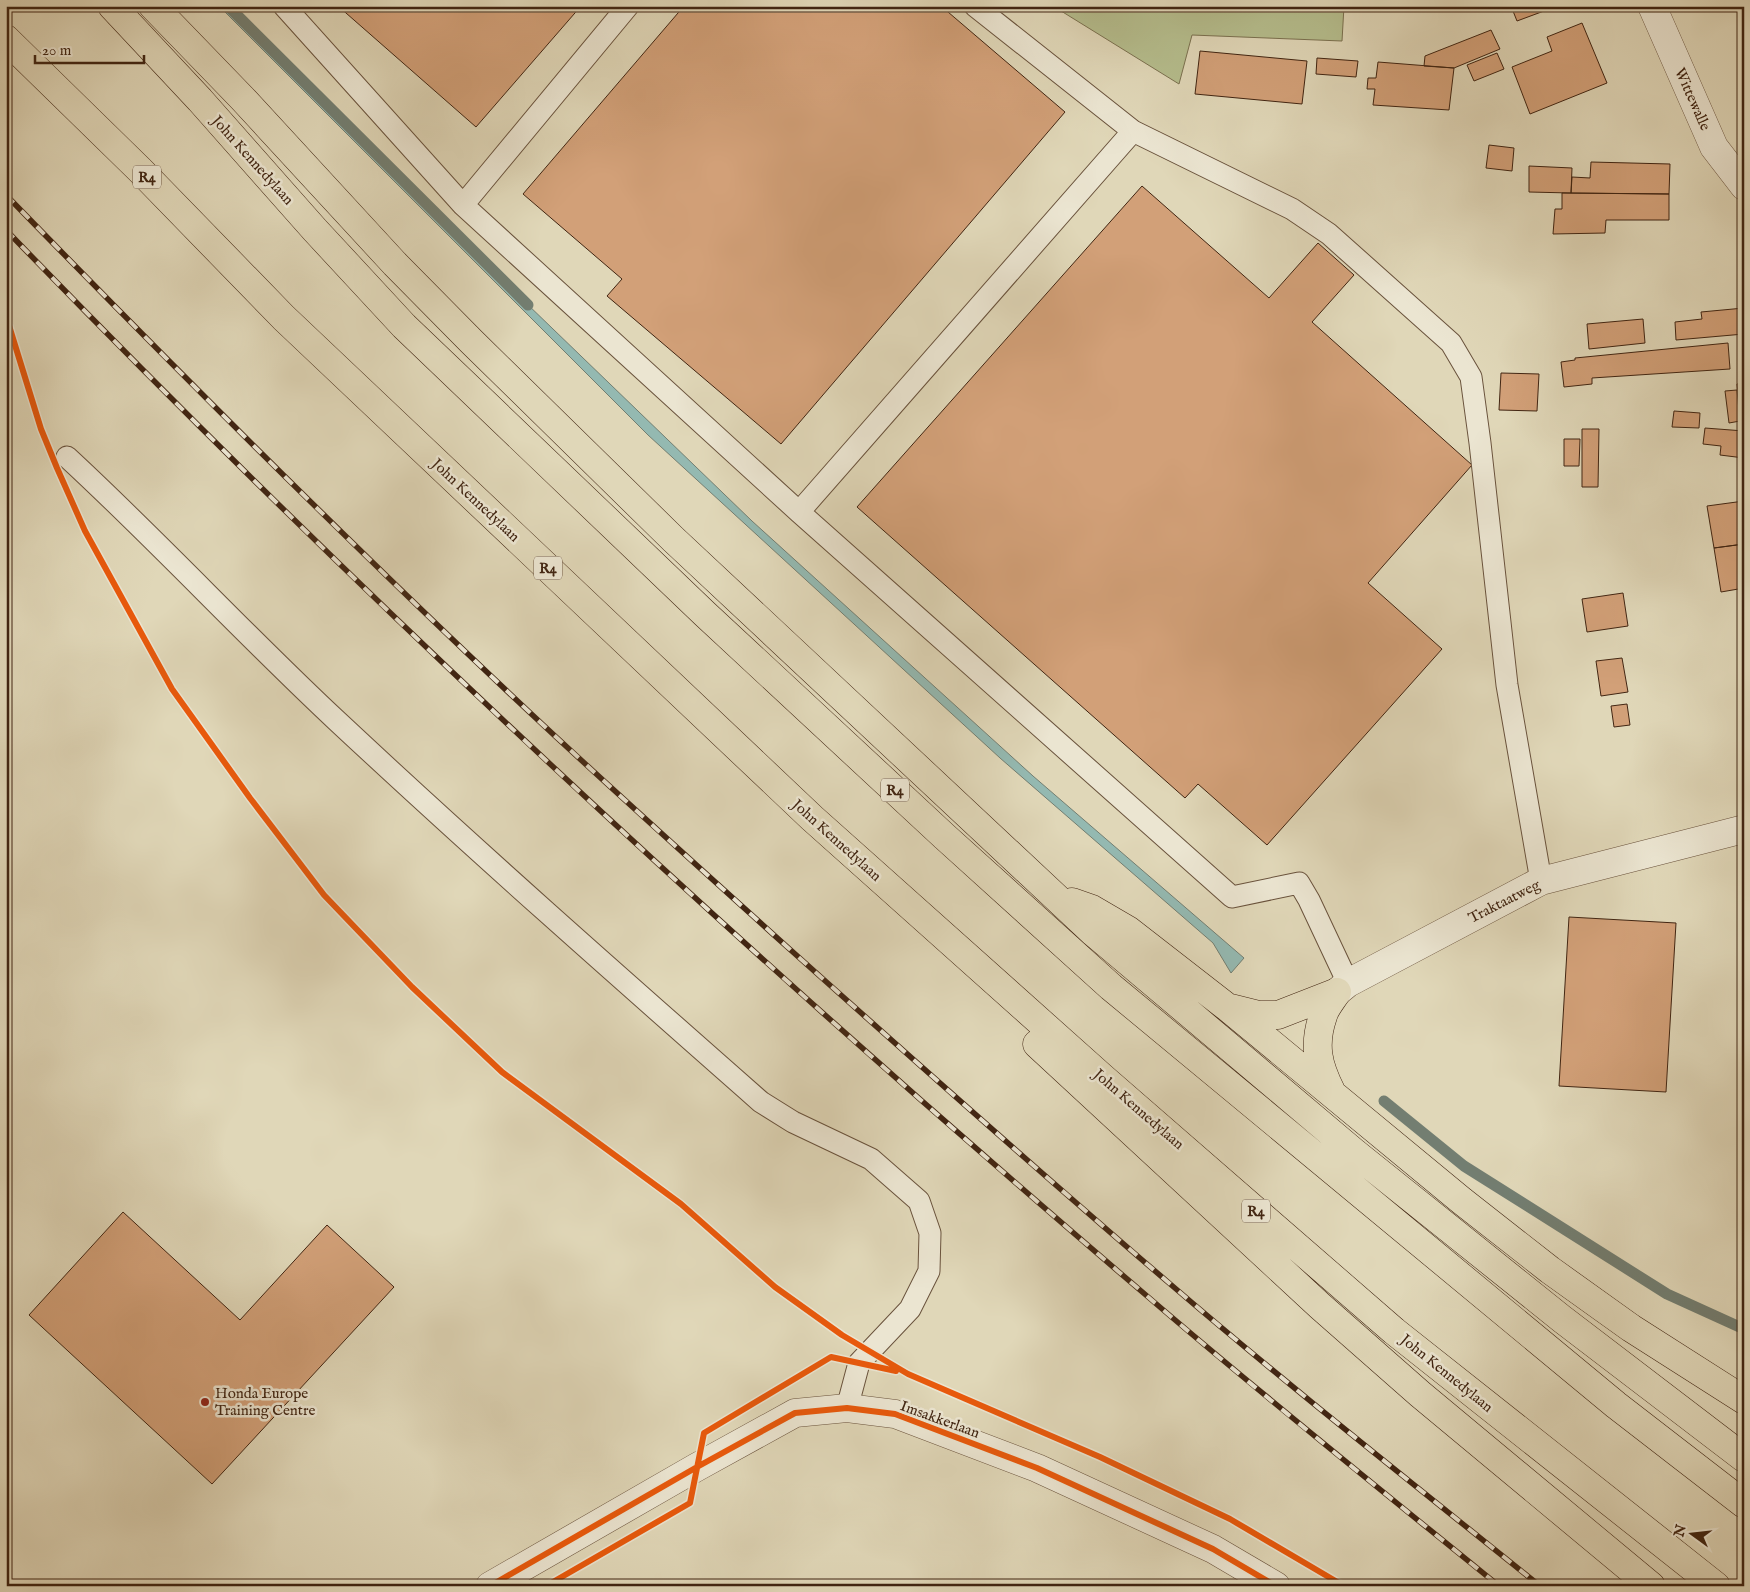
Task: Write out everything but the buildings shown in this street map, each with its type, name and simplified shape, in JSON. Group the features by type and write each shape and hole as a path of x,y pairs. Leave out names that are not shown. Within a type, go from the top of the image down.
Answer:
{"highway":[{"name":"John Kennedylaan","path":"112,6 200,100 315,230 404,326 705,614 944,836 1111,987 1616,1405 1744,1504"},
{"name":"R4","path":"153,6 242,98 395,264 471,341 673,539 1053,895 1107,944 1355,1153 1562,1319 1744,1458"},
{"name":"John Kennedylaan","path":"6,39 140,170 284,318 812,818 1102,1078 1394,1331 1716,1586"},
{"path":"812,818 919,935 1320,1306 1420,1394 1651,1586"},
{"path":"1053,895 1092,910 1128,930 1227,1007 1462,1201 1550,1270 1631,1328 1744,1400"},
{"path":"1227,1007 1259,1015 1278,1015 1343,988"},
{"path":"1331,1093 1321,1071 1316,1046 1323,1015 1343,988"}],"street":[{"name":"Wittewalle","path":"1652,6 1714,147 1744,186"},
{"name":"Traktaatweg","path":"1343,988 1541,881 1744,830"},
{"name":"Imsakkerlaan","path":"490,1586 795,1413 847,1408 895,1414 1037,1468 1213,1549 1276,1586"}],"lane":[{"path":"284,6 463,205 799,512 1232,896 1299,883 1309,900 1343,988"},
{"path":"463,205 628,6"},
{"path":"975,6 1133,131 1292,209 1329,234 1452,343 1471,377 1507,685 1541,881"},
{"path":"799,512 1133,131"},
{"path":"67,457 110,496 334,719 501,872 761,1102 793,1122 871,1159 919,1201 930,1233 929,1271 910,1309 858,1362 847,1408"}],"green space":[{"path":"1053,6 1344,6 1342,41 1192,35 1179,84"}],"water":[{"path":"219,6 228,6 439,219 752,521 1033,776 1244,958 1231,973 1213,943 1000,758 648,435"}],"waterway":[{"path":"228,6 528,305"},
{"path":"1384,1101 1464,1166 1667,1294 1744,1329"}],"railway":[{"path":"6,195 141,333 346,536 555,736 674,845 934,1078 1169,1283 1307,1398 1540,1586"},
{"path":"6,230 281,507 422,643 707,909 999,1169 1190,1333 1499,1586"}],"cycle path":[{"path":"6,316 41,429 85,531 172,689 250,798 324,895 412,987 502,1072 681,1204 775,1287 842,1335 908,1374 1100,1457 1230,1519 1344,1586"},
{"path":"546,1586 690,1503 704,1433 831,1357 896,1371"},
{"path":"490,1586 795,1413 847,1408 895,1414 1037,1468 1213,1549 1276,1586"}],"place":[{"name":"Honda Europe Training Centre","path":"205,1402"}]}
